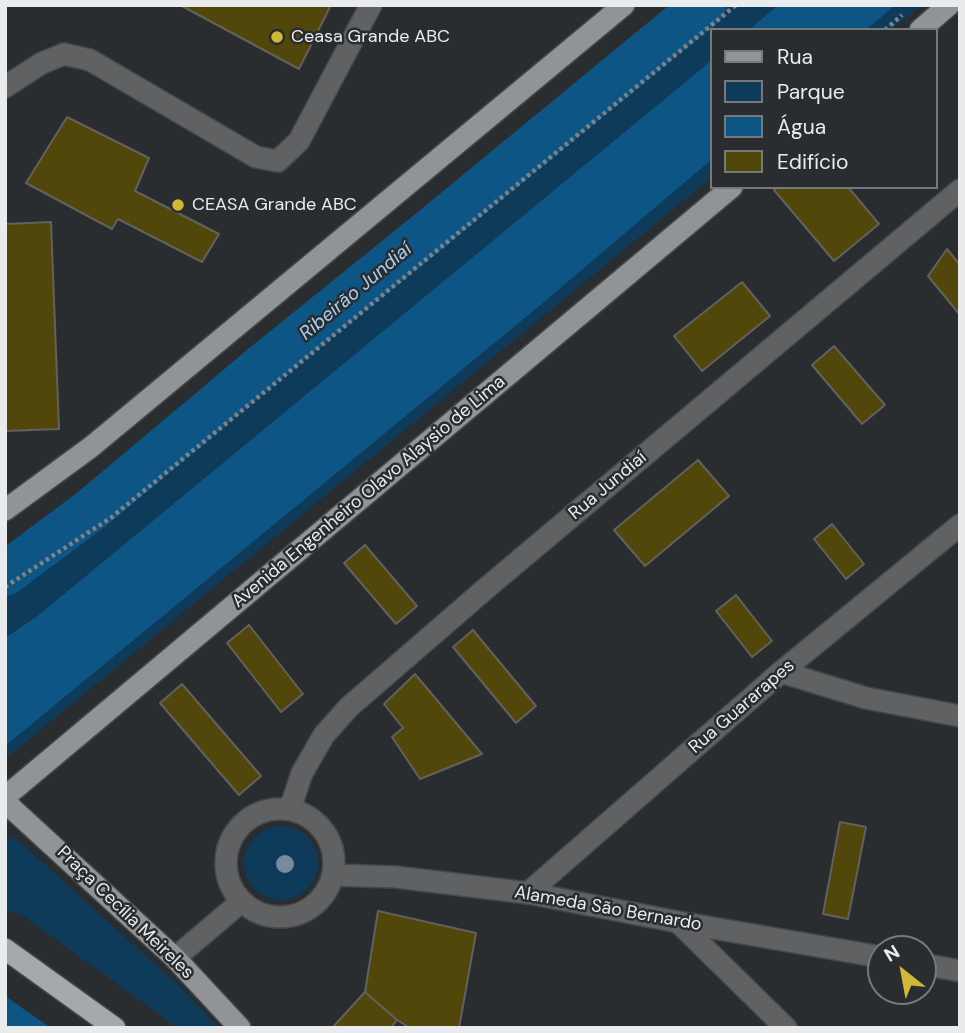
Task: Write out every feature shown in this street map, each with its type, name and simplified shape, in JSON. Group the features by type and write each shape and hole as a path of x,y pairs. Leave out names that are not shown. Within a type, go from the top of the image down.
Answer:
{"highway":[{"path":"5,948 115,1028"}],"main road":[{"path":"5,510 92,447 624,5"},
{"path":"922,28 949,5"},
{"name":"Avenida Engenheiro Olavo Alaysio de Lima","path":"5,799 730,189"},
{"name":"Praça Cecília Meireles","path":"5,799 175,958 240,1028"}],"street":[{"path":"5,88 42,63 64,54 90,60 256,157 278,161 299,141 371,5"},
{"name":"Rua Jundiaí","path":"290,809 302,773 324,735 349,706 960,190"},
{"name":"Rua Guararapes","path":"528,893 781,672 960,525"},
{"path":"781,672 866,698 960,716"},
{"path":"275,808 290,809 306,815 320,826 330,840 334,857 333,875 327,890 317,903 303,912 271,916 255,911 242,901 233,889 226,860 229,845 247,820 275,808"},
{"name":"Alameda São Bernardo","path":"333,875 396,877 528,893 867,955"},
{"path":"175,958 242,901"},
{"path":"678,922 786,1028"},
{"path":"937,967 960,971"}],"path":[{"path":"5,587 112,517 736,5"}],"green space":[{"path":"725,5 922,5 894,28 710,28 710,179 5,759 5,594"},
{"path":"281,826 302,832 312,842 318,863 312,884 302,894 281,900 260,894 250,884 244,863 250,842 260,832"},
{"path":"5,835 21,843 179,986 219,1028 178,1028 21,914 5,912"}],"water":[{"path":"778,5 895,5 868,28 751,28"},
{"path":"710,62 710,161 538,307 5,746 5,638 35,618"},
{"path":"5,996 51,1028 5,1028"}],"building":[{"name":"Ceasa Grande ABC","path":"180,5 331,5 299,69"},
{"path":"67,117 149,158 135,191 219,234 202,262 118,219 112,229 26,183"},
{"path":"850,189 879,224 834,261 774,190"},
{"path":"51,222 59,429 5,431 5,224"},
{"path":"947,249 960,265 960,315 928,276"},
{"path":"742,282 770,316 702,371 674,336"},
{"path":"834,346 885,405 862,424 812,365"},
{"path":"698,460 729,496 645,566 614,530"},
{"path":"832,524 864,564 846,579 814,539"},
{"path":"365,545 417,606 396,624 344,563"},
{"path":"736,595 772,641 752,657 716,611"},
{"path":"249,625 303,694 281,712 227,643"},
{"path":"473,630 536,706 516,723 453,647"},
{"path":"415,674 482,754 420,779 392,737 403,728 384,704"},
{"path":"182,684 261,776 239,795 160,703"},
{"path":"840,822 866,827 848,919 823,914"},
{"path":"378,911 476,933 459,1028 410,1028 365,992"},
{"path":"365,992 397,1020 391,1028 332,1028"}],"waterway":[{"name":"Ribeirão Jundiaí","path":"5,574 92,509 262,366 704,5"}],"place":[{"name":"Ceasa Grande ABC","path":"277,37"},
{"name":"CEASA Grande ABC","path":"178,205"}]}
